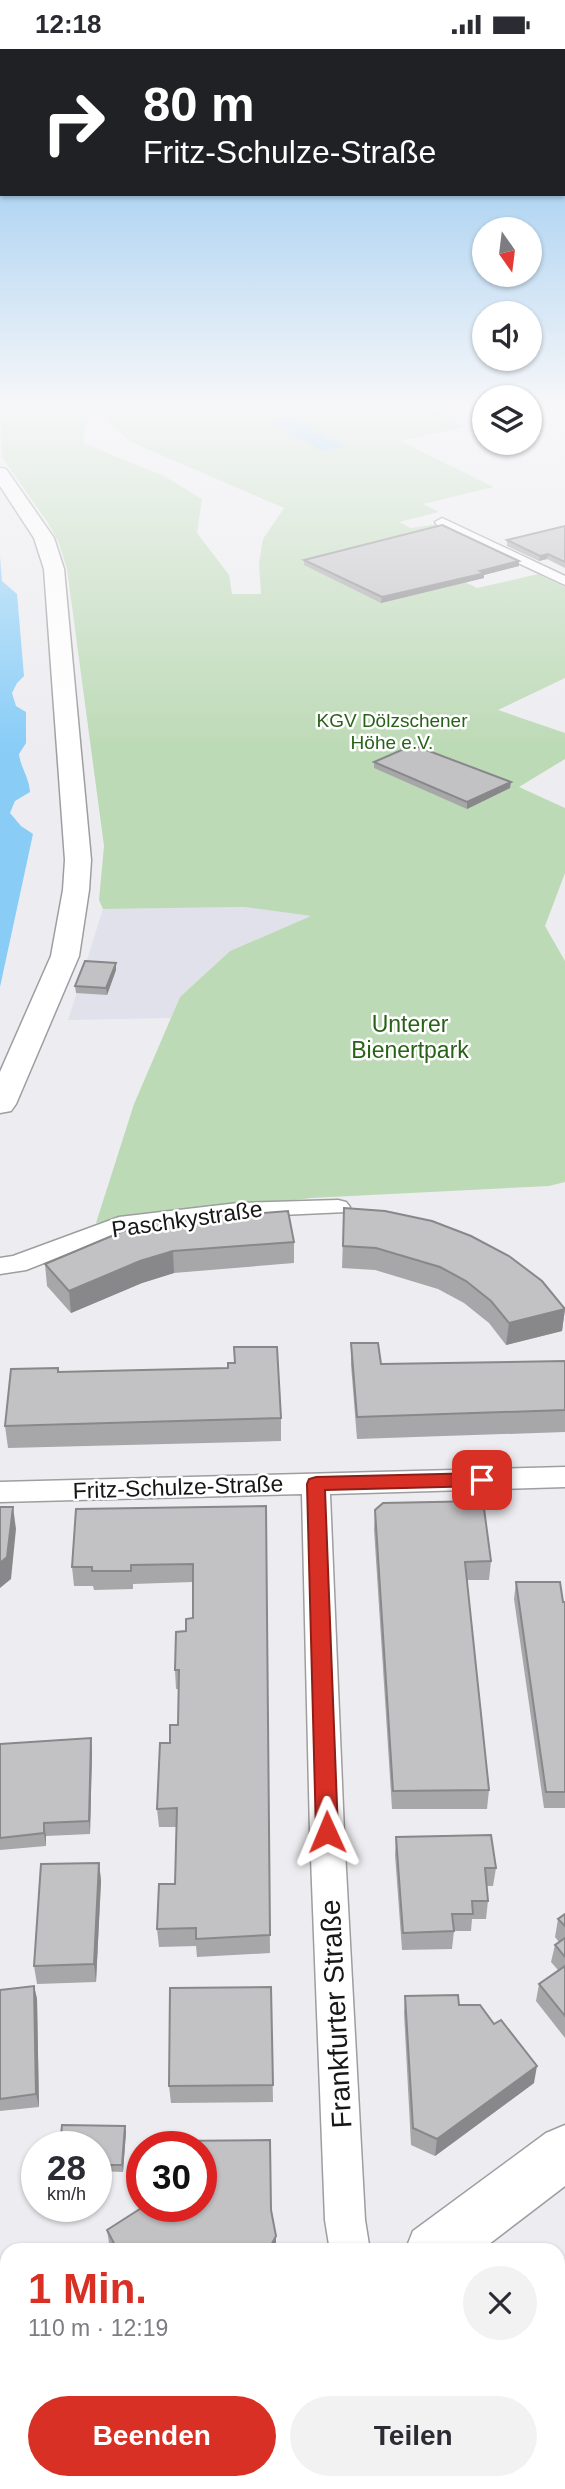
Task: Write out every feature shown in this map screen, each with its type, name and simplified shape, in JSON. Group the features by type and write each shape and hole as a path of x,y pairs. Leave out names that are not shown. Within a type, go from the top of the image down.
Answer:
{"main road":[{"path":"0,1104 65,956 78,860 54,569 44,538 31,519"},
{"path":"463,2242 565,2152"}],"street":[{"path":"442,522 565,581"},
{"name":"Paschkystraße","path":"0,1266 17,1263 119,1225 238,1210 300,1206 338,1207"},
{"name":"Fritz-Schulze-Straße","path":"0,1492 565,1477"},
{"name":"Frankfurter Straße","path":"316,1484 327,1832 345,2220 349,2243"}],"shaded area":[{"path":"244,907 312,916 230,951 180,997 171,1018 68,1020 103,909"}],"green space":[{"path":"45,519 199,519 197,533 229,575 232,594 261,594 259,563 263,539 277,519 412,519 399,522 411,528 437,524 493,552 432,565 477,588 538,574 565,587 565,678 498,710 565,733 565,759 519,787 565,808 565,873 545,926 565,961 565,1182 549,1186 311,1198 96,1223 134,1104 180,997 230,951 311,916 244,907 103,909 99,900 104,846 67,569 59,543"}],"water":[{"path":"0,556 2,581 17,594 24,676 12,693 16,706 26,712 26,743 19,754 30,792 15,801 10,813 21,826 33,834 0,987"}],"building":[{"path":"442,525 519,561 480,571 485,573 382,597 304,560"},
{"path":"565,526 565,562 548,554 540,556 507,540"},
{"path":"413,745 511,782 467,802 374,762"},
{"path":"85,961 116,963 106,988 75,986"},
{"path":"344,1208 385,1211 432,1221 471,1236 509,1256 542,1281 565,1309 509,1323 491,1301 466,1281 440,1267 376,1248 343,1246"},
{"path":"288,1211 294,1242 173,1251 140,1261 69,1291 45,1264 133,1227 166,1221"},
{"path":"351,1343 378,1343 381,1364 565,1361 565,1410 357,1417"},
{"path":"234,1347 277,1347 281,1418 5,1426 11,1369 58,1368 58,1372 228,1368 228,1363 235,1363"},
{"path":"483,1501 491,1561 465,1562 489,1790 393,1791 375,1510 383,1503"},
{"path":"266,1506 270,1935 196,1939 196,1928 157,1929 159,1884 175,1884 177,1808 157,1809 160,1743 170,1743 170,1725 178,1725 179,1670 175,1670 176,1632 186,1631 186,1619 193,1618 193,1564 131,1565 131,1571 92,1571 92,1567 72,1567 76,1509"},
{"path":"0,1507 13,1507 7,1557 0,1563"},
{"path":"516,1582 560,1582 565,1602 565,1792 546,1792"},
{"path":"91,1738 89,1821 44,1823 44,1833 0,1838 0,1744"},
{"path":"491,1835 496,1868 485,1868 488,1901 472,1901 473,1914 452,1914 454,1931 403,1933 396,1837"},
{"path":"99,1863 94,1964 34,1966 41,1864"},
{"path":"565,1914 565,1926 558,1919"},
{"path":"565,1938 565,1957 555,1945"},
{"path":"565,1966 565,2016 539,1984"},
{"path":"34,1986 36,2094 0,2099 0,1990"},
{"path":"271,1987 273,2085 169,2086 170,1988"},
{"path":"458,1995 459,2005 480,2005 494,2024 501,2020 537,2066 437,2139 413,2128 405,1996"},
{"path":"62,2125 125,2126 122,2165 112,2165 112,2131 61,2131"},
{"path":"270,2140 271,2210 276,2236 272,2243 114,2243 107,2230 126,2218 126,2222 217,2222 217,2141"}],"route":[{"path":"327,1832 316,1484 482,1480"}],"park label":[{"name":"KGV Dölzschener Höhe e.V.","path":"392,731"},
{"name":"Unterer Bienertpark","path":"410,1037"}]}
